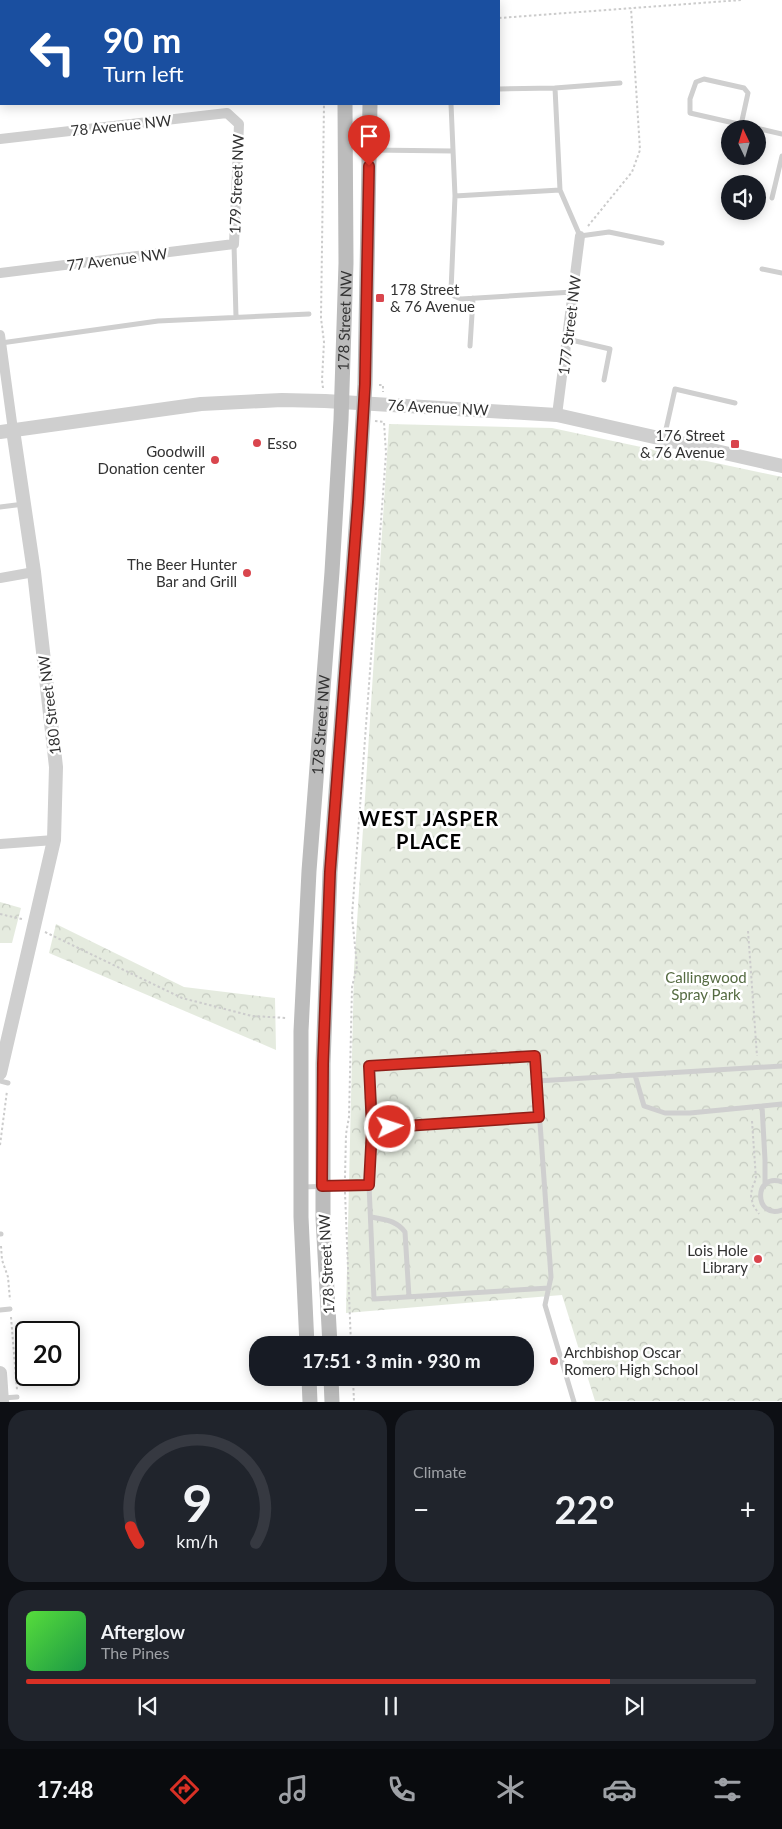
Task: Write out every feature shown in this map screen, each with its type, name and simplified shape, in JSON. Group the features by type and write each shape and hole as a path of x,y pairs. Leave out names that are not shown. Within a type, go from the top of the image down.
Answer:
{"main road":[{"name":"178 Street NW","path":"307,1336 301,1187 300,1068 309,871 332,582 342,402 346,263 344,105"},
{"name":"178 Street NW","path":"330,1336 322,1186 323,1064 330,872 358,502 363,403 367,307 370,105"},
{"path":"309,871 330,872"},
{"path":"309,1386 310,1402"},
{"path":"331,1386 332,1402"}],"street":[{"name":"78 Avenue NW","path":"0,139 227,113 239,124"},
{"name":"179 Street NW","path":"234,244 239,124"},
{"name":"177 Street NW","path":"557,414 580,236"},
{"name":"77 Avenue NW","path":"0,273 234,244"},
{"name":"180 Street NW","path":"1,339 7,431 24,504 34,572 56,767 54,840 8,1050 4,1078"},
{"name":"76 Avenue NW","path":"7,431 201,404 282,400 342,402 557,414 782,466"},
{"path":"0,578 34,572"},
{"path":"0,844 54,840"}],"lane":[{"path":"704,79 744,88 748,93 741,125 690,113 690,99 696,82 704,79"},
{"path":"500,90 620,83"},
{"path":"555,88 560,190 580,236 609,232 662,243"},
{"path":"451,105 455,196 451,290 454,296 473,298 573,292"},
{"path":"766,130 782,134"},
{"path":"369,150 453,151"},
{"path":"772,198 782,156"},
{"path":"455,196 560,190"},
{"path":"234,244 236,317"},
{"path":"762,268 782,273"},
{"path":"470,346 473,298"},
{"path":"1,339 158,322 309,314"},
{"path":"567,338 610,349 604,380"},
{"path":"664,439 675,389 734,402"},
{"path":"0,507 24,504"},
{"path":"549,1288 374,1299 369,1185 372,1128 369,1066 535,1056 551,1277 549,1288 545,1305 574,1402"},
{"path":"537,1081 782,1066"},
{"path":"635,1075 644,1106 665,1114 782,1104"},
{"path":"0,1081 4,1078"},
{"path":"762,1106 765,1184 760,1198 764,1206 772,1211 782,1210"},
{"path":"372,1128 539,1117"},
{"path":"765,1184 774,1180 782,1182"},
{"path":"301,1187 369,1185"},
{"path":"371,1218 390,1221 399,1225 405,1232 409,1297"},
{"path":"0,1310 10,1309"},
{"path":"1,1389 17,1397"}],"path":[{"path":"500,18 741,0"},
{"path":"580,236 632,172 639,158 641,142 631,8"},
{"path":"322,380 324,342 321,318 324,105"},
{"path":"351,1336 345,1186 346,1134 349,1117 352,987 356,966 352,916 386,453 384,422"},
{"path":"0,914 24,920"},
{"path":"748,931 757,1056"},
{"path":"45,932 182,998 252,1016 287,1018"},
{"path":"0,1145 4,1078"},
{"path":"1,1246 2,1260 8,1277 17,1397"},
{"path":"353,1386 354,1402"}],"green space":[{"name":"Callingwood Spray Park","path":"389,424 552,428 782,477 782,1401 595,1401 562,1295 346,1313 354,969"},
{"path":"0,902 21,908 12,943 0,943"},
{"path":"56,924 184,987 275,998 276,1050 49,953"}],"place":[{"name":"178 Street & 76 Avenue","path":"380,298"},
{"name":"Esso","path":"257,443"},
{"name":"176 Street & 76 Avenue","path":"735,444"},
{"name":"Goodwill Donation center","path":"215,460"},
{"name":"The Beer Hunter Bar and Grill","path":"247,573"},
{"name":"Lois Hole Library","path":"758,1259"},
{"name":"Archbishop Oscar Romero High School","path":"554,1361"}],"district":[{"name":"WEST JASPER PLACE","path":"429,830"}],"route":[{"path":"369,166 365,384 330,872 323,1064 322,1186 369,1185 372,1128 369,1066 535,1056 539,1117 390,1127"}]}
